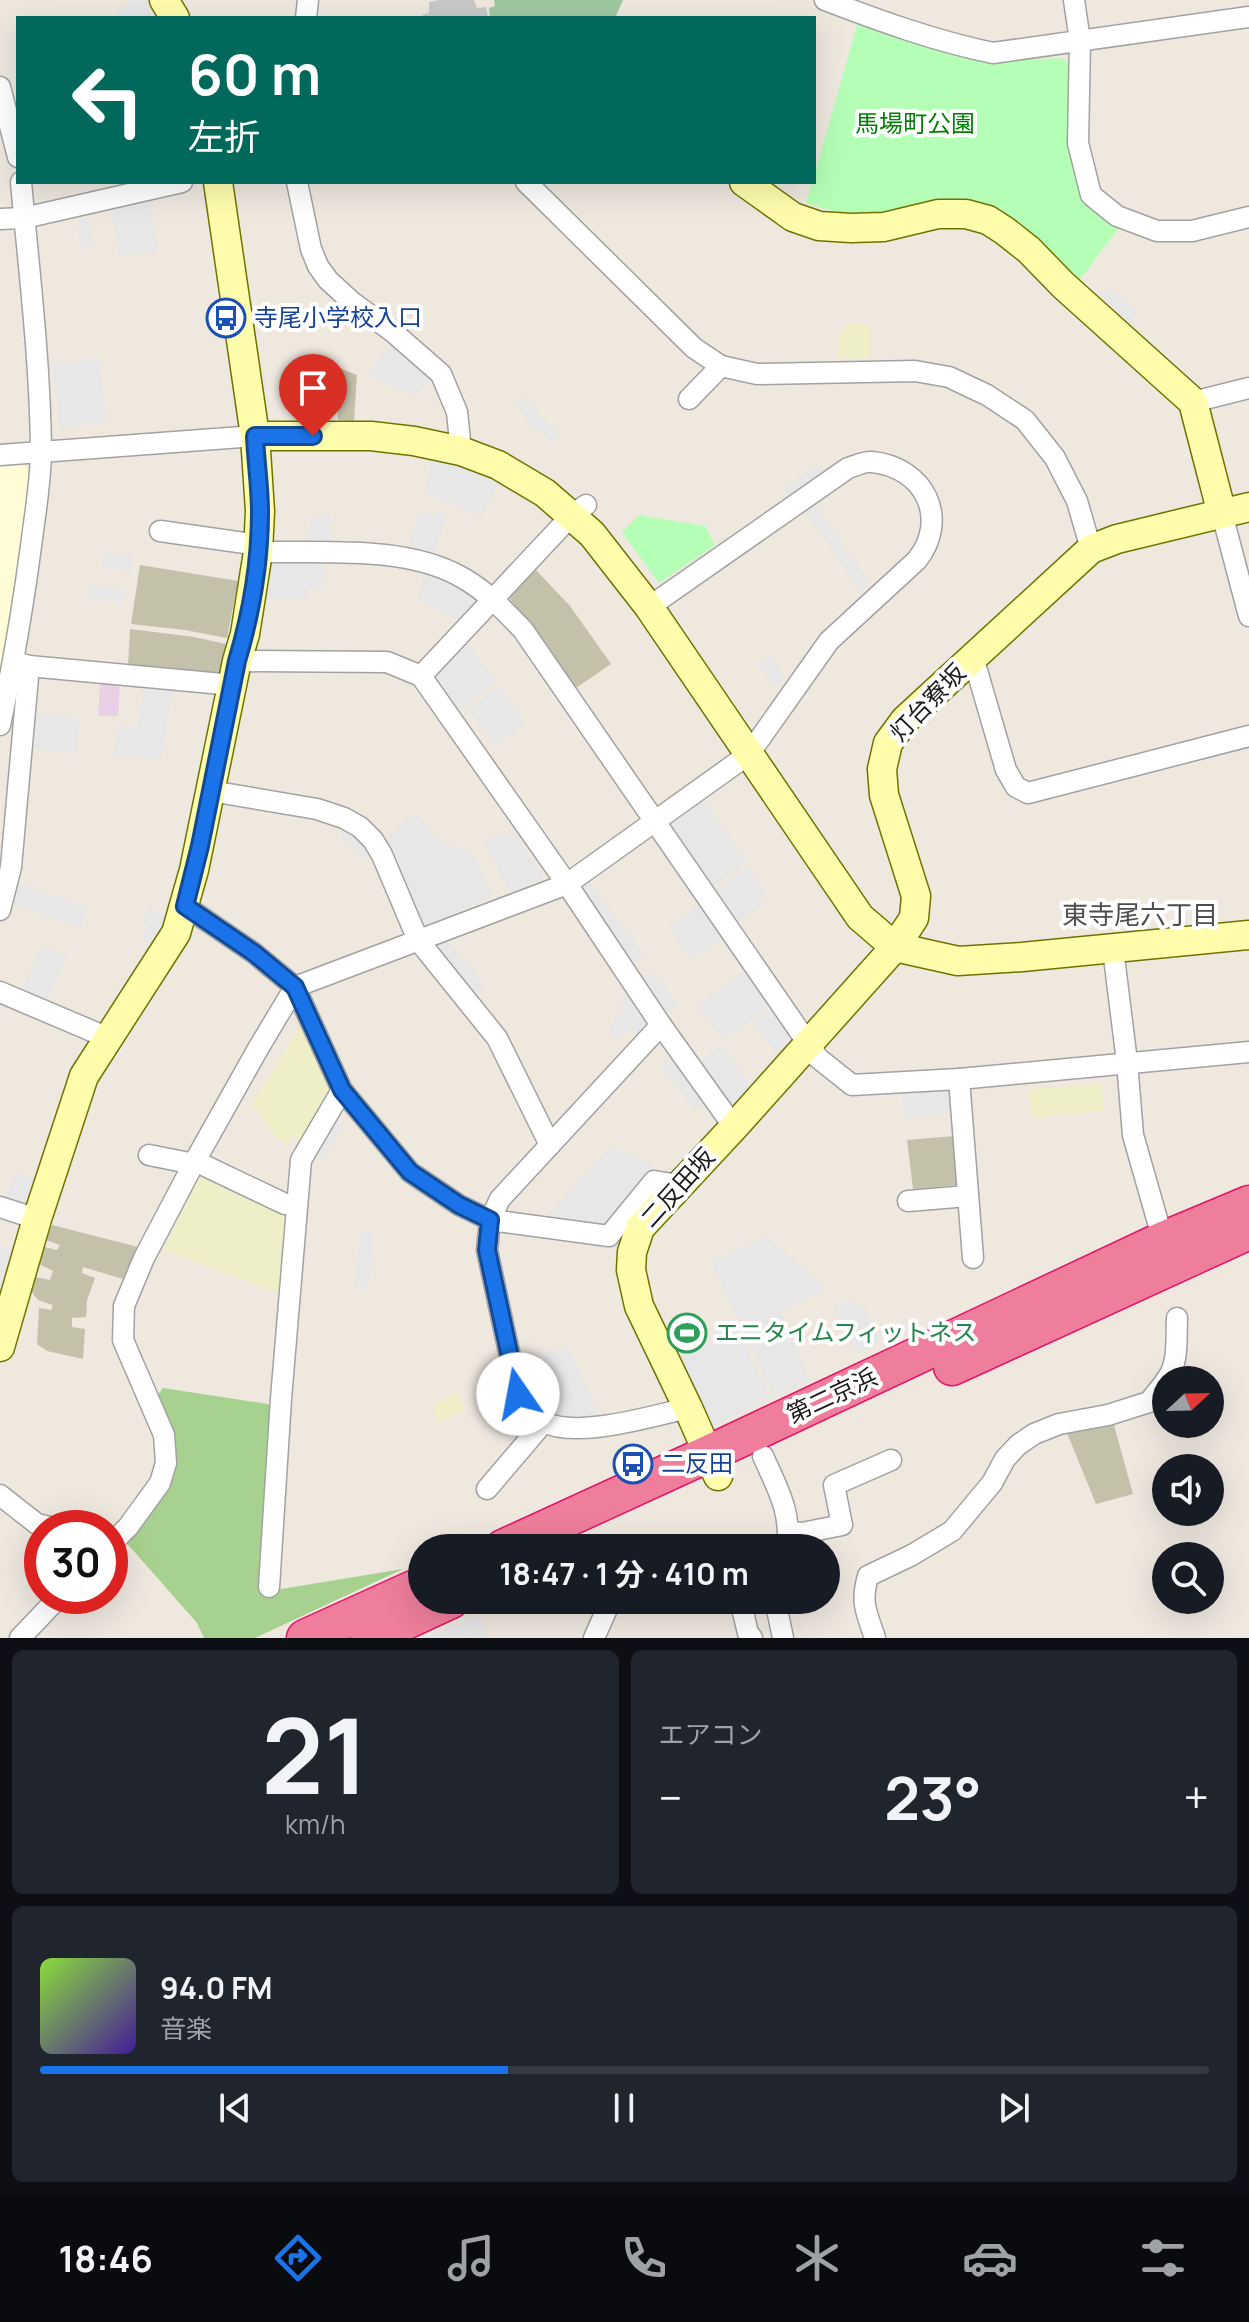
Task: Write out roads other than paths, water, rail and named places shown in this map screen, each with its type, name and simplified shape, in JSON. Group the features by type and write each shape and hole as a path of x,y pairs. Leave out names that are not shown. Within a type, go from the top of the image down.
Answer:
{"highway":[{"name":"第二京浜","path":"588,1534 713,1465 1163,1240 1249,1204"},
{"name":"第二京浜","path":"538,1534 713,1465 763,1456 1249,1231"},
{"path":"305,1638 408,1591"},
{"path":"369,1638 421,1614"}],"street":[{"path":"825,0 900,29 993,53 1249,17"},
{"path":"1074,0 1080,41 1078,143 1091,195 1117,216 1157,231 1192,231 1249,217"},
{"path":"0,87 16,149"},
{"path":"0,910 11,867 22,664 41,452 36,342 21,184"},
{"path":"0,219 24,218 173,184"},
{"path":"0,1347 37,1219 84,1076 106,1037 176,933 185,906 245,634 258,549 260,511 255,436 218,184"},
{"path":"297,184 311,249 318,266 352,302 393,332 441,374 457,412 461,451"},
{"path":"528,184 694,348 721,366 757,374 915,371 949,377 987,395 1025,420 1055,458 1077,501 1091,549 1117,539 1236,510"},
{"path":"747,184 793,217 819,226 884,227 938,214 966,214 988,220 1029,250 1063,285 1193,402 1236,510 1249,616"},
{"path":"689,399 721,366"},
{"path":"1193,402 1249,388"},
{"path":"0,455 255,436 371,436 461,451 498,465 578,510 592,534 649,607 860,917 895,947 958,961 1249,935"},
{"path":"128,1527 160,1483 166,1463 164,1435 123,1340 124,1306 144,1258 195,1162 295,987 567,884 749,754 829,641 917,560 932,534 932,509 922,488 898,469 870,461 848,468 649,607"},
{"path":"421,676 578,510"},
{"path":"160,531 258,549 390,555 424,560 462,577 493,598 523,630 818,1058 852,1085 959,1079 1249,1052"},
{"name":"灯台寮坂","path":"808,1042 895,947 914,918 916,896 884,795 882,769 888,743 905,720 1091,549"},
{"path":"973,657 1006,770 1016,787 1028,793 1249,736"},
{"path":"22,664 235,673 387,662 421,676 734,1127"},
{"path":"0,725 22,664"},
{"path":"211,791 317,809 344,818 360,827 373,840 418,940 497,1038 550,1145"},
{"path":"185,906 254,953 295,987 342,1090 410,1172 459,1205 490,1220 609,1236 654,1181 679,1185"},
{"path":"1113,949 1133,1135 1163,1240"},
{"path":"0,992 106,1037"},
{"path":"661,1025 500,1199 490,1220 487,1250 518,1394 544,1422 572,1429 601,1427 688,1408"},
{"name":"二反田坂","path":"713,1465 639,1306 631,1270 632,1252 640,1228 808,1042"},
{"path":"959,1079 973,1258"},
{"path":"269,1587 301,1160 342,1090"},
{"path":"149,1155 195,1162 285,1204 297,1204"},
{"path":"908,1201 968,1196"},
{"path":"0,1207 37,1219"},
{"path":"1173,1366 1177,1318"},
{"path":"875,1638 864,1609 863,1594 868,1576 952,1531 992,1483 1005,1459 1026,1440 1059,1424 1108,1415 1149,1402 1152,1398"},
{"path":"487,1489 544,1422"},
{"path":"763,1456 786,1511 788,1534"},
{"path":"800,1534 842,1525 834,1485 891,1460"},
{"path":"0,1495 24,1514"},
{"path":"20,1638 43,1614"},
{"path":"594,1638 605,1614"},
{"path":"743,1614 752,1638"},
{"path":"778,1614 783,1638"}],"place":[{"name":"寺尾小学校入口","path":"226,318"},
{"name":"エニタイムフィットネス","path":"687,1333"},
{"name":"二反田","path":"633,1464"}],"district":[{"name":"東寺尾六丁目","path":"1140,915"}],"park label":[{"name":"馬場町公園","path":"915,124"}]}
